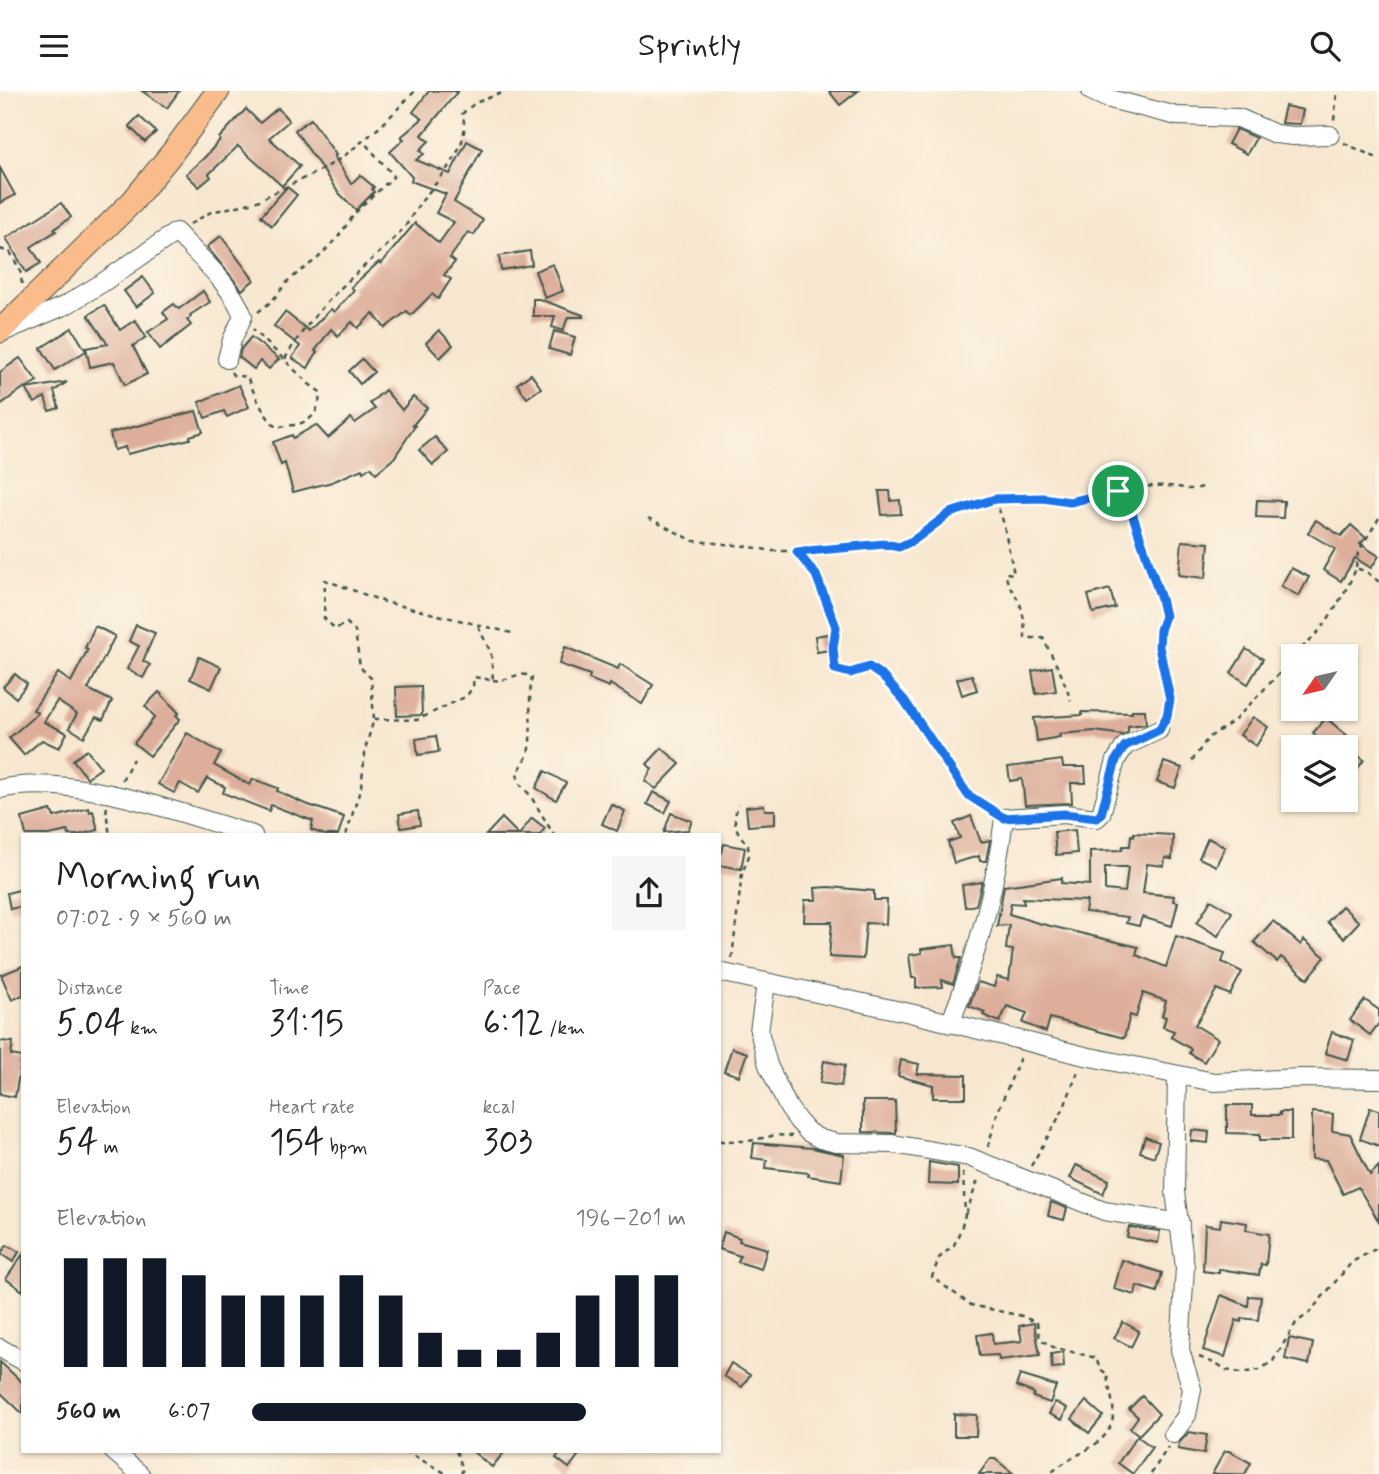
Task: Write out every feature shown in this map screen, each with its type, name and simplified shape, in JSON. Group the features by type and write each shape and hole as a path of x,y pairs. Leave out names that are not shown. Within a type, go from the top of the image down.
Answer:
{"main road":[{"path":"0,332 132,202 218,91"}],"street":[{"path":"1091,91 1106,98 1177,115 1239,118 1275,134 1330,135"},
{"path":"0,332 66,305 176,232 226,287 245,318 232,340 227,359"},
{"path":"950,1024 966,982 984,917 1000,849 1004,818 1064,814 1097,818 1101,814 1116,760 1125,746 1159,730"},
{"path":"0,789 41,785 113,796 246,833"},
{"path":"725,974 897,1010 1085,1056 1214,1082 1301,1078 1379,1079"},
{"path":"766,983 758,1031 760,1042 784,1099 808,1132 820,1139 836,1143 893,1144 977,1159 1104,1211 1180,1223"},
{"path":"1173,1434 1187,1415 1192,1389 1181,1350 1185,1267 1175,1192 1177,1076"},
{"path":"0,1348 21,1360"},
{"path":"115,1453 140,1474"}],"path":[{"path":"176,232 211,212 255,202 325,168 363,141 415,91"},
{"path":"285,359 294,343 326,305 402,231 418,205 453,160 466,132 462,114 475,103 507,91"},
{"path":"227,359 233,376 247,377 254,396 267,418 276,427 298,425 310,419 319,407 320,392 255,332 245,318 272,301 289,280 318,258 356,212 394,176 363,141"},
{"path":"0,249 10,251 20,270 24,308"},
{"path":"648,518 694,541 772,551 797,552 885,544 899,547 914,540 950,513 995,499 1043,498 1070,502 1149,485 1171,486 1190,491 1207,486"},
{"path":"1118,491 1128,501 1154,573 1165,616 1160,630 1159,647 1170,699 1167,716 1159,730"},
{"path":"995,499 1003,521 1014,574 1006,573 1005,580 1021,606 1025,638 1043,638 1071,701"},
{"path":"1305,644 1322,627 1356,570 1358,552 1379,518"},
{"path":"797,552 816,575 836,627 833,648 835,669 850,673 869,667 882,676 904,700 968,795 1004,818"},
{"path":"1356,570 1367,572 1379,582"},
{"path":"347,833 361,787 366,746 374,719 371,678 360,667 355,631 347,623 335,629 324,618 325,580 373,598 516,634"},
{"path":"478,625 491,653 494,680"},
{"path":"1192,761 1208,738 1234,721 1281,672"},
{"path":"374,719 417,720 467,696 473,687 474,677 501,682 517,674 532,677 529,694 531,722 528,755 517,773 519,783 530,795 553,833"},
{"path":"725,974 742,873 749,856 748,846 739,834 736,824 738,804"},
{"path":"1026,1042 977,1159 965,1215 954,1245 939,1258 932,1277 971,1305 1022,1316 1037,1323 1040,1339 1052,1347 1096,1358 1100,1369 1107,1374 1114,1416 1108,1432 1092,1447 1074,1455 1050,1474"},
{"path":"1025,1178 1063,1110 1085,1056"},
{"path":"721,1141 749,1141 776,1135 790,1137 808,1132"},
{"path":"965,1215 962,1177 977,1159"},
{"path":"1184,1362 1192,1356 1226,1370 1241,1373 1259,1370 1273,1361 1296,1323 1309,1313 1352,1262 1379,1247"},
{"path":"1150,1474 1165,1455 1173,1434"},
{"path":"409,1453 447,1474"},
{"path":"457,1453 463,1469 461,1474"}],"building":[{"path":"142,91 179,91 167,108"},
{"path":"429,91 458,91 422,135 429,141 420,150 424,154 416,160 450,174 467,141 482,149 454,202 483,220 474,235 468,232 450,258 455,262 444,275 451,279 438,299 432,294 411,315 407,311 385,328 373,313 358,328 352,322 338,336 331,329 315,351 317,352 308,368 292,358 300,346 274,326 285,312 309,331 331,309 334,312 354,290 351,287 379,262 381,264 415,223 439,243 454,222 436,213 446,194 411,181 412,177 390,152 404,139 401,137 422,119 413,112"},
{"path":"829,91 858,91 840,105"},
{"path":"1285,106 1303,110 1300,124 1281,123"},
{"path":"278,108 289,121 269,138 300,166 282,186 238,146 199,187 186,174 204,158 246,109 260,123"},
{"path":"139,116 156,132 145,142 129,126"},
{"path":"311,119 336,155 334,156 351,184 360,175 374,187 374,192 356,210 338,192 295,130"},
{"path":"1236,129 1256,138 1247,154 1228,144"},
{"path":"0,168 15,195 0,203"},
{"path":"287,187 297,195 272,226 261,216"},
{"path":"61,203 71,217 54,229 56,231 31,247 41,263 26,272 6,238"},
{"path":"221,236 254,280 242,290 207,247"},
{"path":"530,251 532,265 501,270 499,256"},
{"path":"553,264 563,291 545,298 535,271"},
{"path":"143,277 155,293 136,307 124,291"},
{"path":"203,291 210,302 190,315 187,320 191,325 160,349 148,332 168,319 163,312 174,304 179,309"},
{"path":"533,299 583,317 568,317 563,331 552,327 555,316 533,316"},
{"path":"104,305 120,330 135,320 146,337 133,346 147,374 125,385 114,362 90,367 86,348 108,344 88,315"},
{"path":"72,328 86,351 55,370 41,348"},
{"path":"439,330 453,345 440,358 426,343"},
{"path":"554,331 575,337 570,355 549,349"},
{"path":"251,337 279,359 269,369 260,361 254,369 239,357 241,349"},
{"path":"20,358 37,381 0,405 0,372"},
{"path":"362,359 374,372 360,384 349,371"},
{"path":"531,374 541,388 527,398 517,384"},
{"path":"67,382 54,391 59,408 49,411 45,397 35,403 26,389"},
{"path":"239,385 249,407 227,417 224,411 205,418 199,402"},
{"path":"385,390 402,410 413,397 427,408 413,425 415,426 394,458 376,473 371,467 363,472 362,469 332,482 293,492 285,463 281,465 273,442 292,435 293,438 316,425 328,438 351,418 355,423 375,409 370,403"},
{"path":"196,411 203,432 190,436 190,439 127,454 125,447 114,450 110,433"},
{"path":"435,437 448,452 433,465 419,450"},
{"path":"879,491 890,491 891,501 900,500 901,514 882,515"},
{"path":"1257,500 1284,501 1283,518 1256,517"},
{"path":"1316,520 1341,536 1351,525 1366,538 1360,544 1379,556 1371,568 1355,558 1341,581 1323,570 1335,549 1308,533"},
{"path":"1182,541 1209,543 1206,578 1179,575"},
{"path":"1291,568 1309,577 1299,596 1281,586"},
{"path":"1110,589 1115,608 1093,613 1088,595"},
{"path":"136,625 155,633 143,661 150,665 143,678 127,669 139,646 129,641"},
{"path":"95,626 115,636 88,689 112,701 103,720 96,717 84,737 69,728 77,714 57,701 44,722 67,733 59,748 42,740 24,755 9,738 38,713 33,710 58,673 71,682 88,649 85,648"},
{"path":"828,634 830,650 817,652 815,636"},
{"path":"565,647 618,669 620,664 653,685 642,704 610,684 609,687 589,679 590,675 559,664"},
{"path":"1246,649 1263,659 1248,684 1231,673"},
{"path":"199,657 221,667 211,689 190,679"},
{"path":"1052,667 1056,691 1036,694 1032,671"},
{"path":"15,674 27,684 16,698 3,687"},
{"path":"972,675 977,690 962,695 957,679"},
{"path":"421,686 422,715 397,716 396,687"},
{"path":"159,692 179,713 176,715 180,719 150,756 134,743 155,717 145,706"},
{"path":"1132,710 1145,710 1146,724 1128,726 1128,732 1123,735 1095,731 1059,734 1060,737 1037,741 1034,718 1082,715 1082,712 1132,713"},
{"path":"1253,717 1268,727 1256,746 1240,735"},
{"path":"1323,721 1330,721 1346,735 1315,735 1313,733"},
{"path":"187,733 221,753 214,765 250,785 253,779 278,788 277,791 303,803 344,817 339,833 319,833 311,830 313,821 271,805 269,811 223,793 225,787 207,778 198,793 180,783 174,793 158,784"},
{"path":"436,736 439,752 418,755 416,739"},
{"path":"662,748 680,764 656,789 645,781 652,769 647,764"},
{"path":"87,750 101,768 87,778 73,760"},
{"path":"1358,756 1364,760 1358,768"},
{"path":"1062,760 1063,767 1085,767 1086,783 1071,783 1072,803 1025,805 1022,779 1010,781 1008,767"},
{"path":"1164,762 1182,768 1175,788 1157,782"},
{"path":"545,771 566,783 556,800 536,788"},
{"path":"653,792 671,801 665,813 647,804"},
{"path":"611,804 625,811 617,831 602,824"},
{"path":"764,805 765,810 775,810 775,824 748,826 746,807"},
{"path":"89,808 90,812 93,811 98,830 86,833 26,833 22,818 51,810 54,817"},
{"path":"418,811 420,825 401,828 399,814"},
{"path":"671,813 692,821 688,830 664,832"},
{"path":"971,816 981,842 990,840 986,861 980,861 979,856 954,863 948,842 960,838 954,823"},
{"path":"502,818 517,833 488,833"},
{"path":"532,818 545,828 541,833 521,833"},
{"path":"1075,830 1077,853 1056,855 1054,832"},
{"path":"1134,833 1173,835 1172,859 1165,858 1164,866 1147,864 1143,893 1174,896 1173,901 1178,902 1172,926 1142,917 1139,926 1126,923 1128,917 1085,912 1087,901 1023,898 1024,904 1011,903 1009,914 1138,947 1136,955 1166,967 1176,936 1225,953 1222,962 1242,972 1230,995 1217,989 1195,1025 1218,1039 1204,1062 1189,1053 1191,1049 1171,1037 1174,1031 1163,1027 1166,1017 1162,1016 1166,1001 1143,993 1136,1017 1130,1015 1124,1038 1050,1018 1046,1032 1023,1023 1027,1013 1007,1006 1000,1022 969,1006 978,982 994,987 997,977 1009,980 1013,950 1006,949 1009,925 997,926 1004,886 1062,878 1061,883 1090,885 1090,851 1122,850 1123,846 1130,846 1131,835 1134,836","holes":["1105,867 1128,867 1125,892 1105,890"]},
{"path":"1208,838 1225,847 1216,866 1199,858"},
{"path":"724,844 745,848 741,869 721,865"},
{"path":"982,882 976,905 965,907 962,885"},
{"path":"815,888 874,891 874,900 887,900 886,924 866,923 863,959 829,957 832,922 804,922 805,900 816,900"},
{"path":"21,890 21,906 10,909 7,893"},
{"path":"1211,900 1232,912 1218,936 1197,923"},
{"path":"1342,906 1359,922 1344,938 1327,922"},
{"path":"1273,921 1301,945 1304,940 1325,957 1308,979 1281,957 1277,962 1254,942"},
{"path":"954,945 956,958 961,958 953,984 942,980 943,987 916,988 909,955 922,953 921,949"},
{"path":"21,967 21,996 12,1000 1,975"},
{"path":"1365,1000 1379,1010 1379,1023 1370,1035 1350,1020"},
{"path":"1332,1032 1354,1040 1348,1060 1325,1053"},
{"path":"0,1041 13,1042 11,1055 21,1057 15,1097 0,1094"},
{"path":"732,1048 747,1053 739,1076 724,1071"},
{"path":"901,1060 919,1064 917,1074 966,1075 966,1098 933,1098 933,1085 898,1076"},
{"path":"824,1061 845,1065 841,1086 820,1083"},
{"path":"863,1101 895,1101 896,1133 863,1132"},
{"path":"1227,1105 1252,1105 1252,1115 1280,1115 1280,1112 1291,1112 1291,1140 1260,1140 1260,1134 1227,1133"},
{"path":"1370,1108 1379,1110 1379,1146 1360,1139"},
{"path":"1312,1112 1333,1114 1332,1131 1350,1134 1370,1175 1379,1166 1379,1222 1358,1187 1343,1194 1326,1160 1312,1159"},
{"path":"1192,1130 1209,1132 1208,1143 1191,1141"},
{"path":"1145,1137 1159,1142 1154,1157 1140,1152"},
{"path":"754,1143 812,1148 844,1155 841,1181 808,1176 809,1173 766,1168 767,1160 752,1158"},
{"path":"929,1162 958,1167 958,1185 928,1184"},
{"path":"1076,1165 1109,1180 1103,1194 1070,1178"},
{"path":"1051,1202 1067,1208 1064,1220 1048,1216"},
{"path":"1221,1219 1247,1223 1246,1230 1269,1234 1266,1265 1261,1264 1259,1275 1219,1269 1219,1273 1203,1271 1205,1225 1220,1227"},
{"path":"1129,1227 1160,1231 1158,1243 1127,1237"},
{"path":"724,1232 740,1238 739,1241 767,1249 761,1269 738,1262 740,1256 721,1250"},
{"path":"7,1245 19,1252 13,1262 1,1254"},
{"path":"21,1257 21,1290 6,1279"},
{"path":"1122,1260 1162,1273 1157,1292 1137,1286 1135,1295 1114,1289"},
{"path":"1221,1295 1248,1306 1249,1296 1261,1297 1258,1320 1236,1320 1225,1357 1203,1350"},
{"path":"1123,1322 1139,1331 1131,1347 1114,1338"},
{"path":"1034,1323 1040,1355 999,1360 998,1355 980,1356 977,1335 992,1333 993,1344 1022,1341 1019,1326"},
{"path":"1289,1338 1313,1343 1309,1364 1285,1359"},
{"path":"1063,1352 1064,1367 1052,1368 1051,1354"},
{"path":"0,1362 21,1381 21,1412 0,1392"},
{"path":"731,1363 750,1375 742,1387 724,1376"},
{"path":"1020,1375 1056,1386 1050,1403 1033,1397 1034,1393 1016,1386"},
{"path":"1142,1396 1159,1414 1139,1435 1130,1428 1138,1417 1129,1409"},
{"path":"1086,1401 1103,1416 1089,1433 1072,1419"},
{"path":"1055,1402 1067,1408 1062,1420 1049,1414"},
{"path":"954,1414 977,1415 976,1436 954,1436"},
{"path":"1189,1432 1207,1435 1204,1454 1178,1449 1179,1443"},
{"path":"1137,1436 1152,1447 1133,1474 1118,1463"},
{"path":"1225,1451 1251,1463 1245,1474 1212,1474"},
{"path":"474,1453 503,1453 492,1467"},
{"path":"560,1453 574,1453 578,1456 569,1468 556,1458"},
{"path":"990,1459 995,1459 1014,1474 979,1474"}],"route":[{"path":"1118,491 1128,501 1154,573 1165,616 1160,630 1159,647 1170,699 1167,716 1159,730 1125,746 1116,760 1101,814 1097,818 1064,814 1004,818 968,795 904,700 882,676 869,667 850,673 835,669 833,648 836,627 824,602 816,575 797,552 885,544 899,547 914,540 950,513 995,499 1043,498 1070,502 1118,491"}]}
